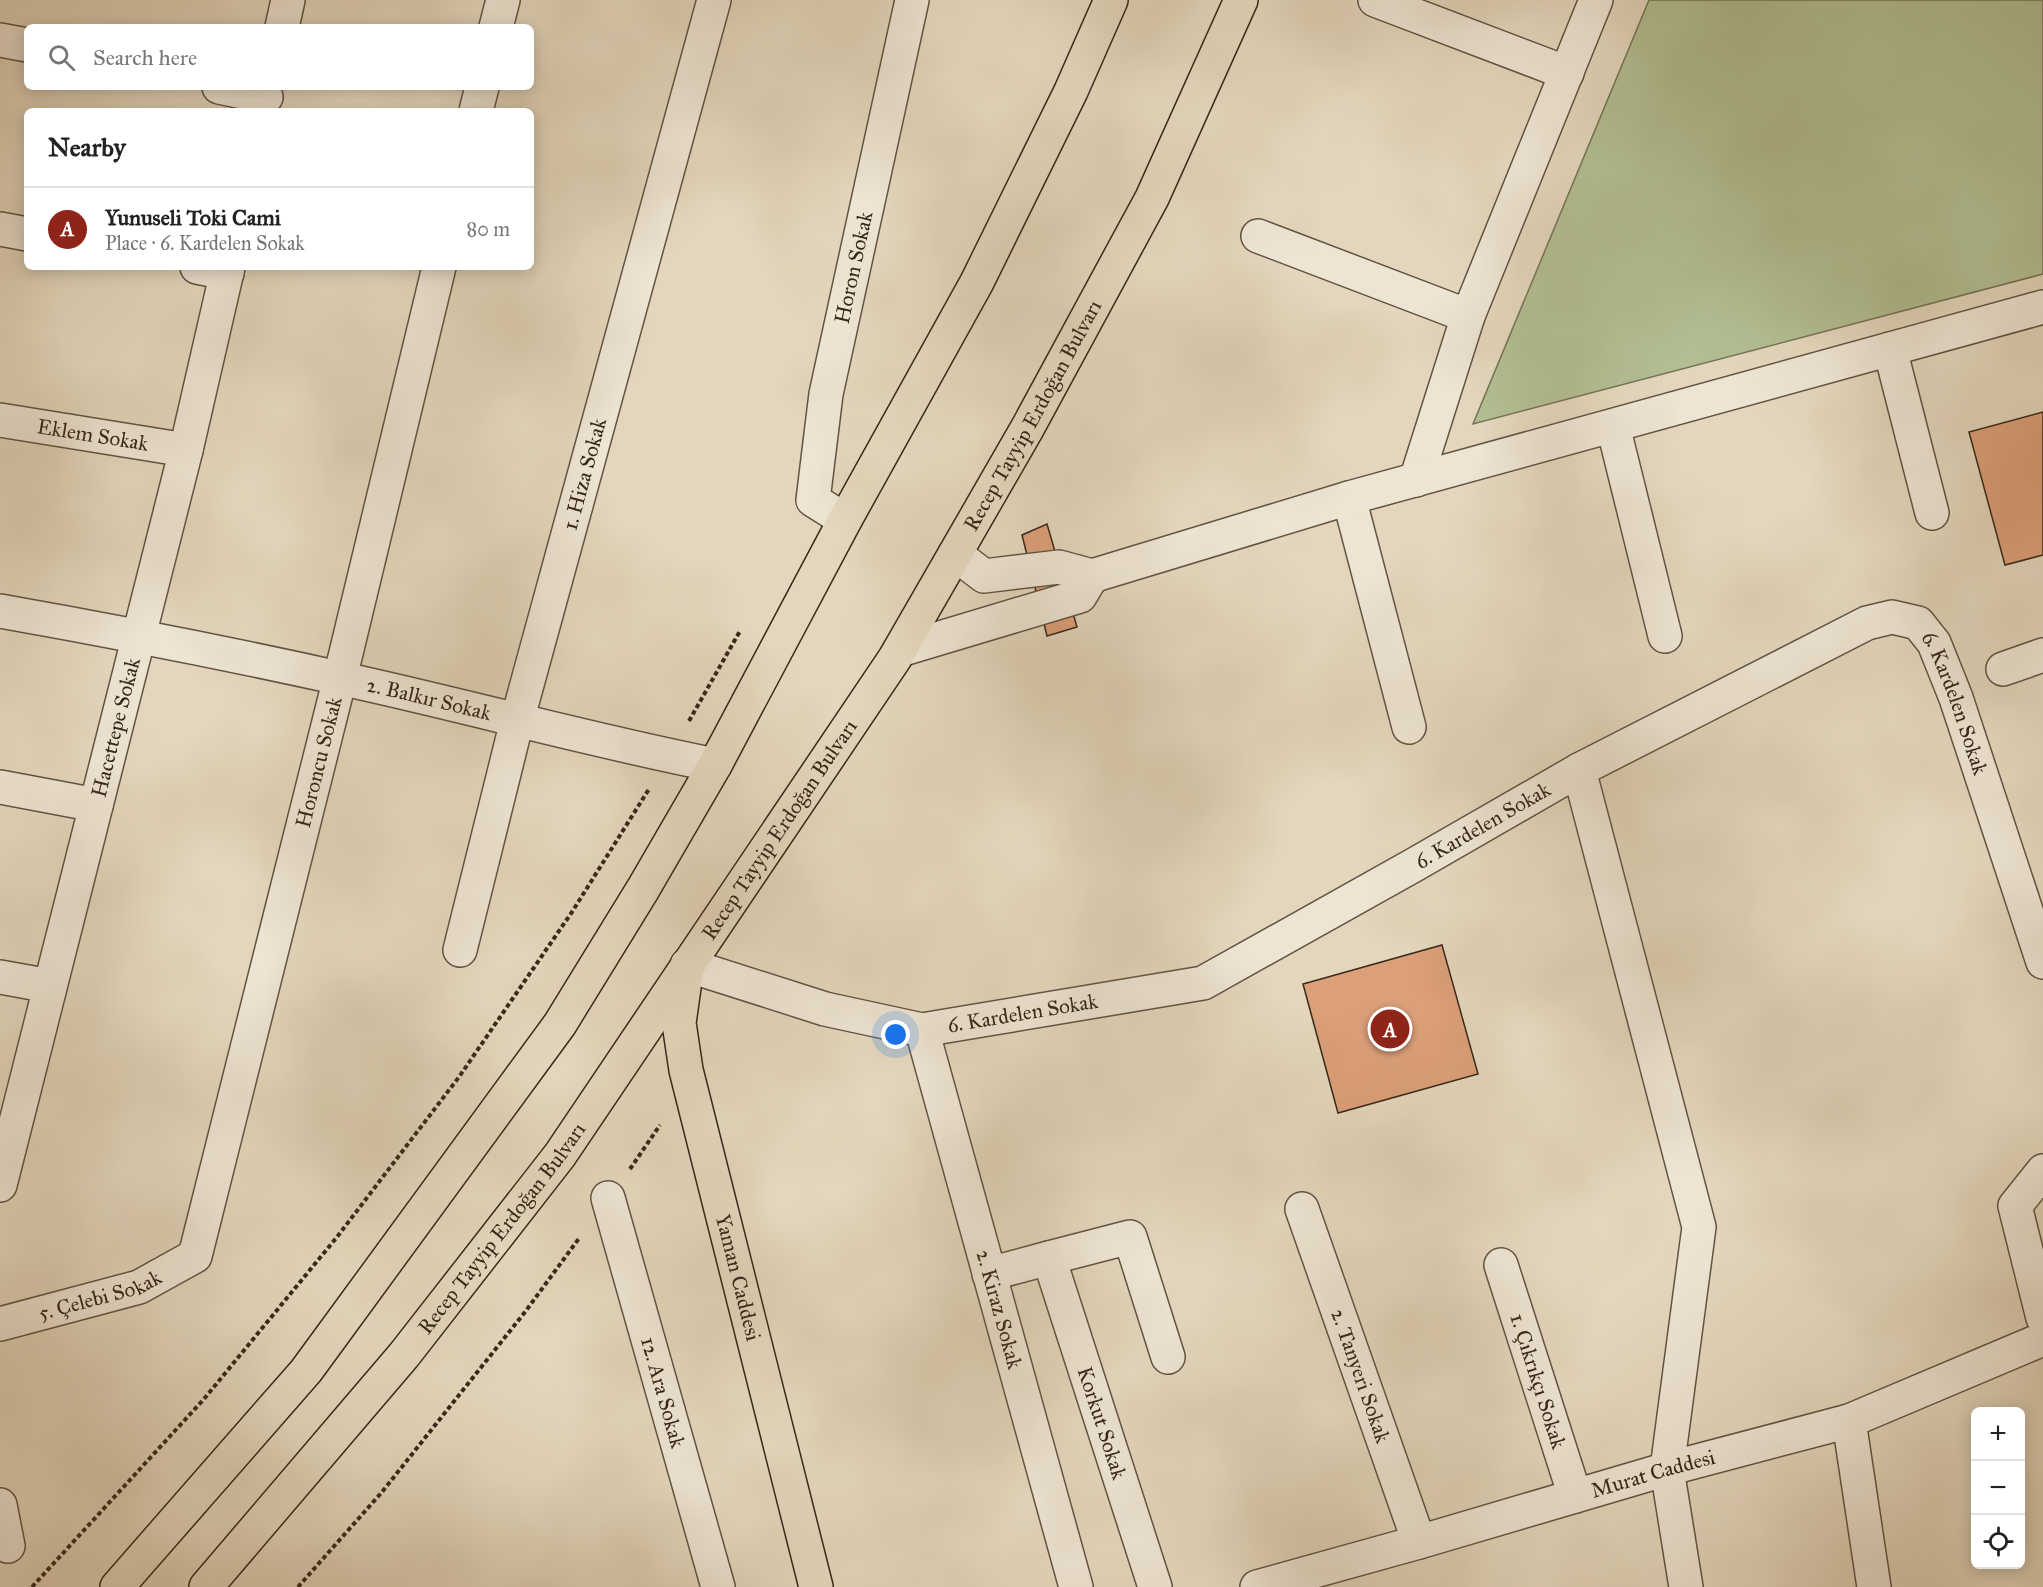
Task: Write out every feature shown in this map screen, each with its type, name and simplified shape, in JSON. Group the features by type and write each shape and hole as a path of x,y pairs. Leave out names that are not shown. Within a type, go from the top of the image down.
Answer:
{"main road":[{"path":"117,1587 306,1371 560,1024 715,765 845,520 977,282 1071,91 1111,0"},
{"name":"Recep Tayyip Erdoğan Bulvarı","path":"206,1587 404,1355 553,1165 900,650 1028,428 1152,198 1240,0"},
{"name":"Yaman Caddesi","path":"687,965 679,1023 686,1070 816,1587"},
{"path":"144,1587 256,1455 306,1371"}],"street":[{"path":"283,24 288,0"},
{"path":"497,24 503,0"},
{"name":"1. Hiza Sokak","path":"460,950 517,721 714,0"},
{"name":"Horon Sokak","path":"845,520 813,500 824,406 912,0"},
{"path":"1375,0 1567,73"},
{"path":"1416,480 1468,316 1596,0"},
{"path":"0,40 24,44"},
{"path":"232,90 266,98"},
{"path":"477,108 481,90"},
{"path":"0,229 24,233"},
{"path":"1258,236 1468,316"},
{"name":"Hacettepe Sokak","path":"2,1169 186,450 217,270"},
{"name":"Horoncu Sokak","path":"195,1256 340,678 438,270"},
{"path":"956,554 984,576 1059,567 1092,576 1349,498 2043,307"},
{"path":"1890,349 1932,513"},
{"name":"Eklem Sokak","path":"0,420 186,450"},
{"path":"1613,426 1665,636"},
{"path":"1349,498 1409,727"},
{"path":"900,650 1080,596 1092,576"},
{"name":"2. Balkır Sokak","path":"0,611 139,636 340,678 517,721 715,765"},
{"name":"6. Kardelen Sokak","path":"687,965 825,1009 922,1030 1203,983 1414,866 1580,770 1867,623 1892,617 1918,623 1934,643 1956,698 2043,962"},
{"path":"2003,669 2043,655"},
{"path":"1580,770 1699,1227 1667,1469 1686,1587"},
{"path":"0,787 96,805"},
{"path":"0,978 50,986"},
{"name":"2. Kiraz Sokak","path":"922,1030 1076,1587"},
{"path":"2043,1171 2015,1206 2043,1318"},
{"name":"12. Ara Sokak","path":"608,1198 718,1587"},
{"name":"2. Tanyeri Sokak","path":"1302,1209 1419,1542"},
{"path":"989,1274 1130,1237 1168,1357"},
{"name":"5. Çelebi Sokak","path":"0,1324 139,1287 195,1256"},
{"name":"Korkut Sokak","path":"1049,1258 1155,1587"},
{"name":"1. Çıkrıkçı Sokak","path":"1501,1265 1575,1496"},
{"name":"Murat Caddesi","path":"1257,1587 1667,1469 1849,1421 2043,1340"},
{"path":"1849,1421 1874,1587"},
{"path":"0,1505 8,1546"}],"path":[{"path":"32,1587 204,1399 337,1237 459,1077 572,912 670,756 744,623"},
{"path":"298,1587 396,1474 525,1312 670,1110 686,1070"}],"green space":[{"path":"1649,0 2043,0 2043,274 1473,424"}],"building":[{"path":"2043,412 2043,555 2005,565 1969,432"},
{"path":"1047,524 1077,627 1047,636 1022,535"},
{"path":"1442,945 1478,1074 1338,1113 1303,984"}],"place":[{"name":"Yunuseli Toki Cami","path":"1390,1029"}]}
